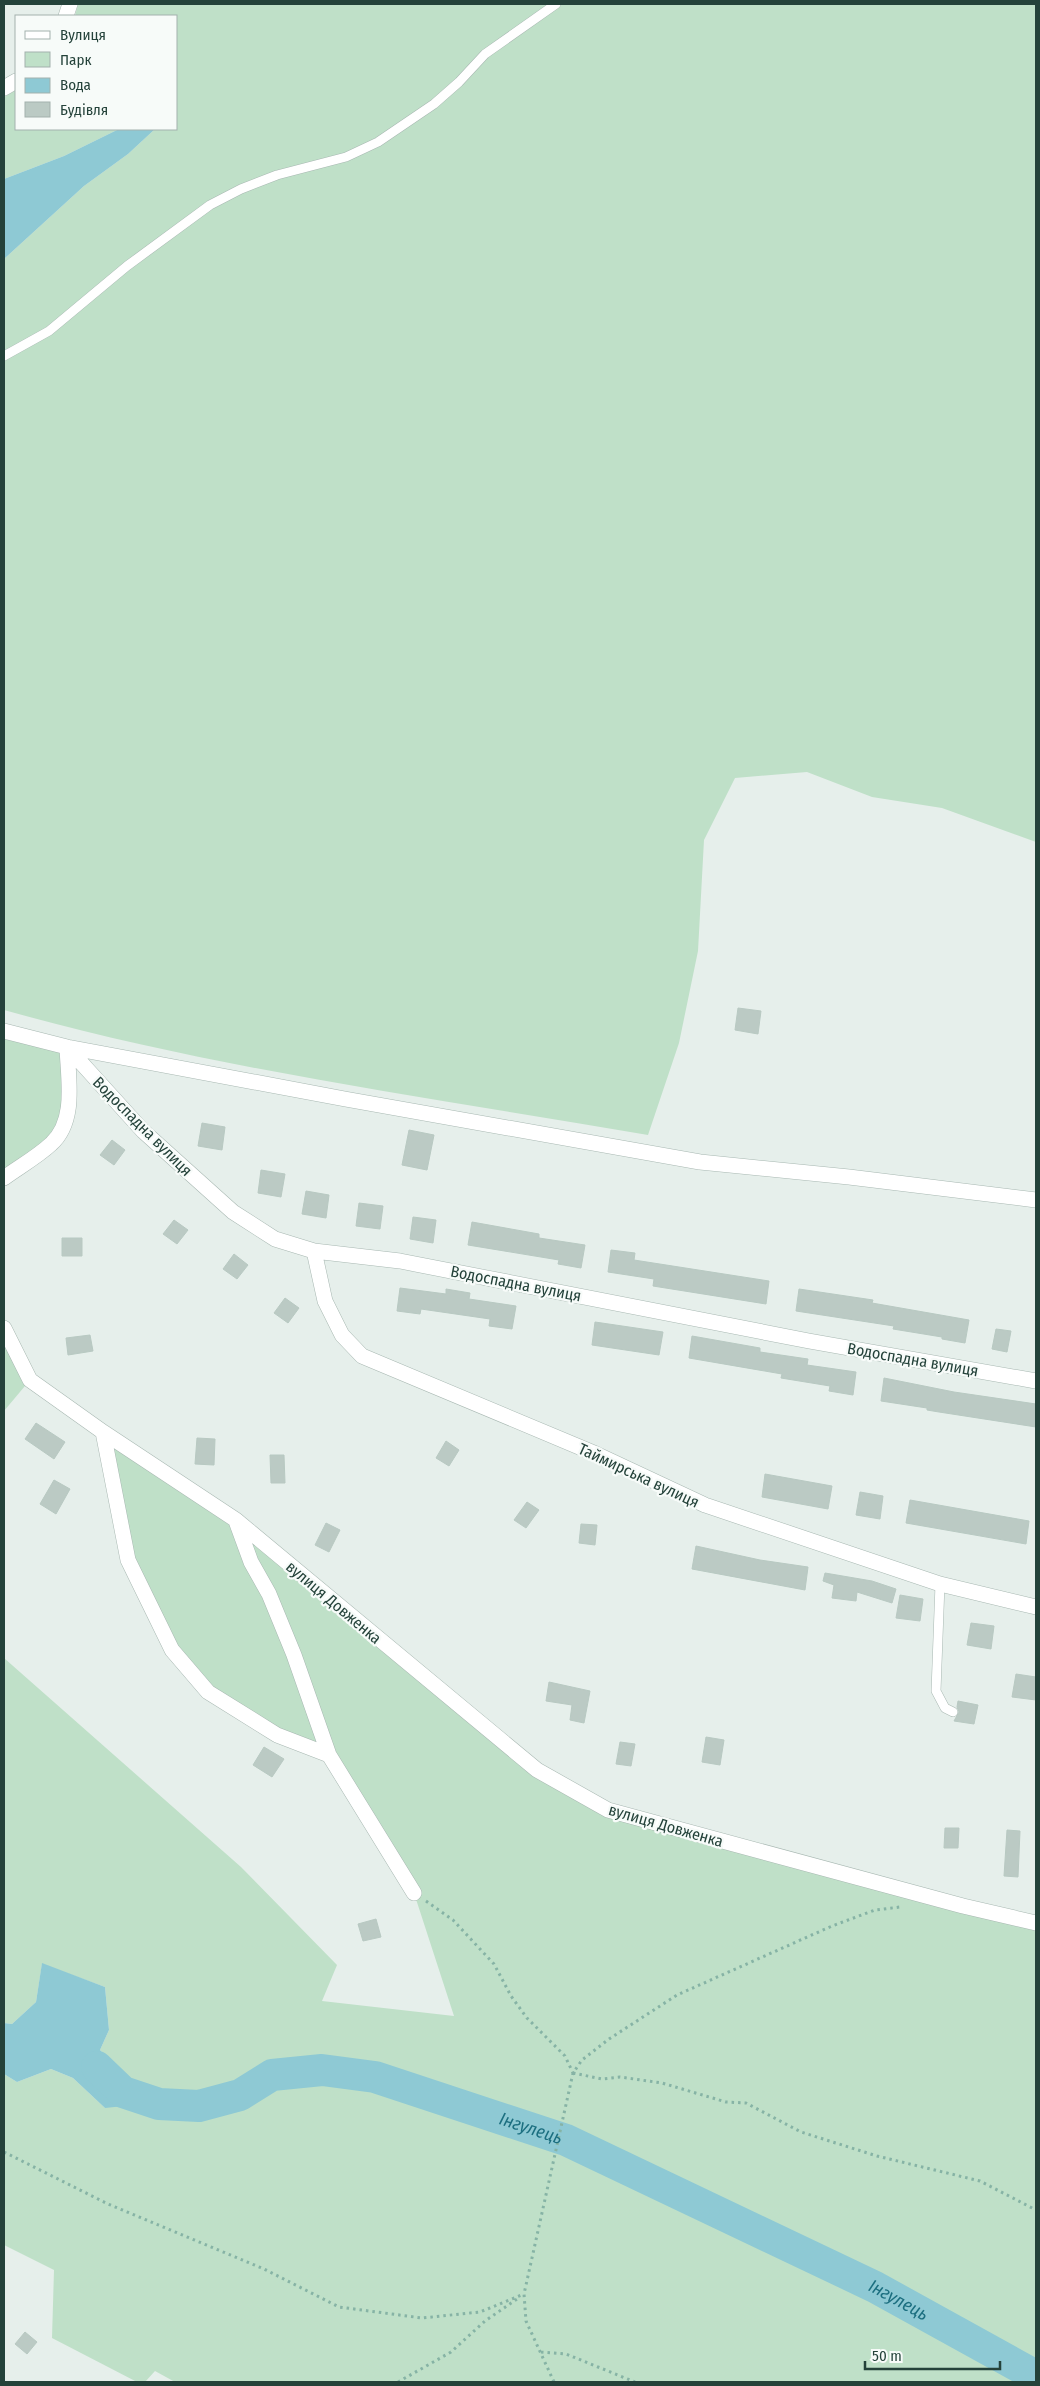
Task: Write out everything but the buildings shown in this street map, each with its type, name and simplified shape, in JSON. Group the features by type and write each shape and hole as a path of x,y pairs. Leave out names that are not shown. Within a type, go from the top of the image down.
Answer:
{"street":[{"path":"4,88 15,82"},
{"name":"Водоспадна вулиця","path":"11,1033 67,1047 700,1162 849,1177 1036,1200"},
{"path":"4,1178 52,1143 66,1122 69,1099 67,1047"},
{"name":"Водоспадна вулиця","path":"67,1047 143,1131 232,1212 275,1239 314,1250 400,1260 809,1341 1036,1381"},
{"name":"Таймирська вулиця","path":"314,1250 325,1301 342,1335 362,1356 596,1454 705,1505 940,1584 1036,1608"},
{"name":"вулиця Довженка","path":"4,1328 30,1380 103,1432 236,1520 537,1770 608,1810 954,1903 1036,1923"},
{"path":"103,1432 128,1560 172,1650 208,1692 277,1735 328,1755"},
{"name":"вулиця Довженка","path":"236,1520 251,1562 269,1594 294,1655 328,1755 414,1893"}],"lane":[{"path":"4,356 50,331 127,266 210,205 268,179 346,157 378,142 434,104 459,82 485,54 556,4"},
{"path":"940,1584 936,1691 945,1708 953,1712"}],"path":[{"path":"414,1893 453,1920 494,1964 511,1996 527,2018 565,2056 573,2073"},
{"path":"554,2382 526,2321 524,2294 573,2073 582,2060 609,2039 678,1995 832,1926 875,1910 905,1907"},
{"path":"573,2073 602,2079 620,2077 662,2083 726,2102 746,2103 801,2132 877,2156 980,2181 1036,2210"},
{"path":"4,2152 108,2204 264,2268 339,2307 422,2318 480,2312 524,2294"},
{"path":"398,2382 451,2352 485,2321 524,2294"},
{"path":"540,2352 566,2354 635,2382"}],"green space":[{"path":"78,4 1036,4 1036,842 942,808 872,797 807,772 735,778 704,840 698,951 679,1043 648,1135 243,1066 83,1031 4,1010 4,259 84,186 128,154 154,130 178,130 178,15 75,15"},
{"path":"15,91 15,130 117,130 64,156 4,179 4,97"},
{"path":"4,1031 67,1047 66,1122 4,1178"},
{"path":"4,1328 30,1380 4,1411"},
{"path":"103,1432 236,1520 537,1770 608,1810 1036,1923 1036,2371 1010,2382 175,2382 155,2371 145,2382 137,2382 52,2338 54,2270 4,2245 4,2074 17,2082 51,2069 73,2078 105,2108 137,2084 120,2071 100,2050 109,2030 105,1987 42,1964 36,2002 12,2024 4,2023 4,1658 241,1867 337,1965 322,2001 454,2016 414,1893 329,1755 208,1692 172,1650 128,1560"}],"water":[{"path":"117,130 154,130 128,154 84,186 4,259 4,179 64,156"},
{"path":"42,1963 105,1987 109,2030 100,2050 120,2071 137,2084 124,2106 105,2108 73,2078 51,2069 17,2082 4,2074 4,2023 12,2024 36,2002"}],"waterway":[{"name":"Інгулець","path":"97,2067 123,2092 159,2104 199,2106 240,2095 272,2075 322,2070 375,2077 566,2140 875,2287 1036,2376"}]}
